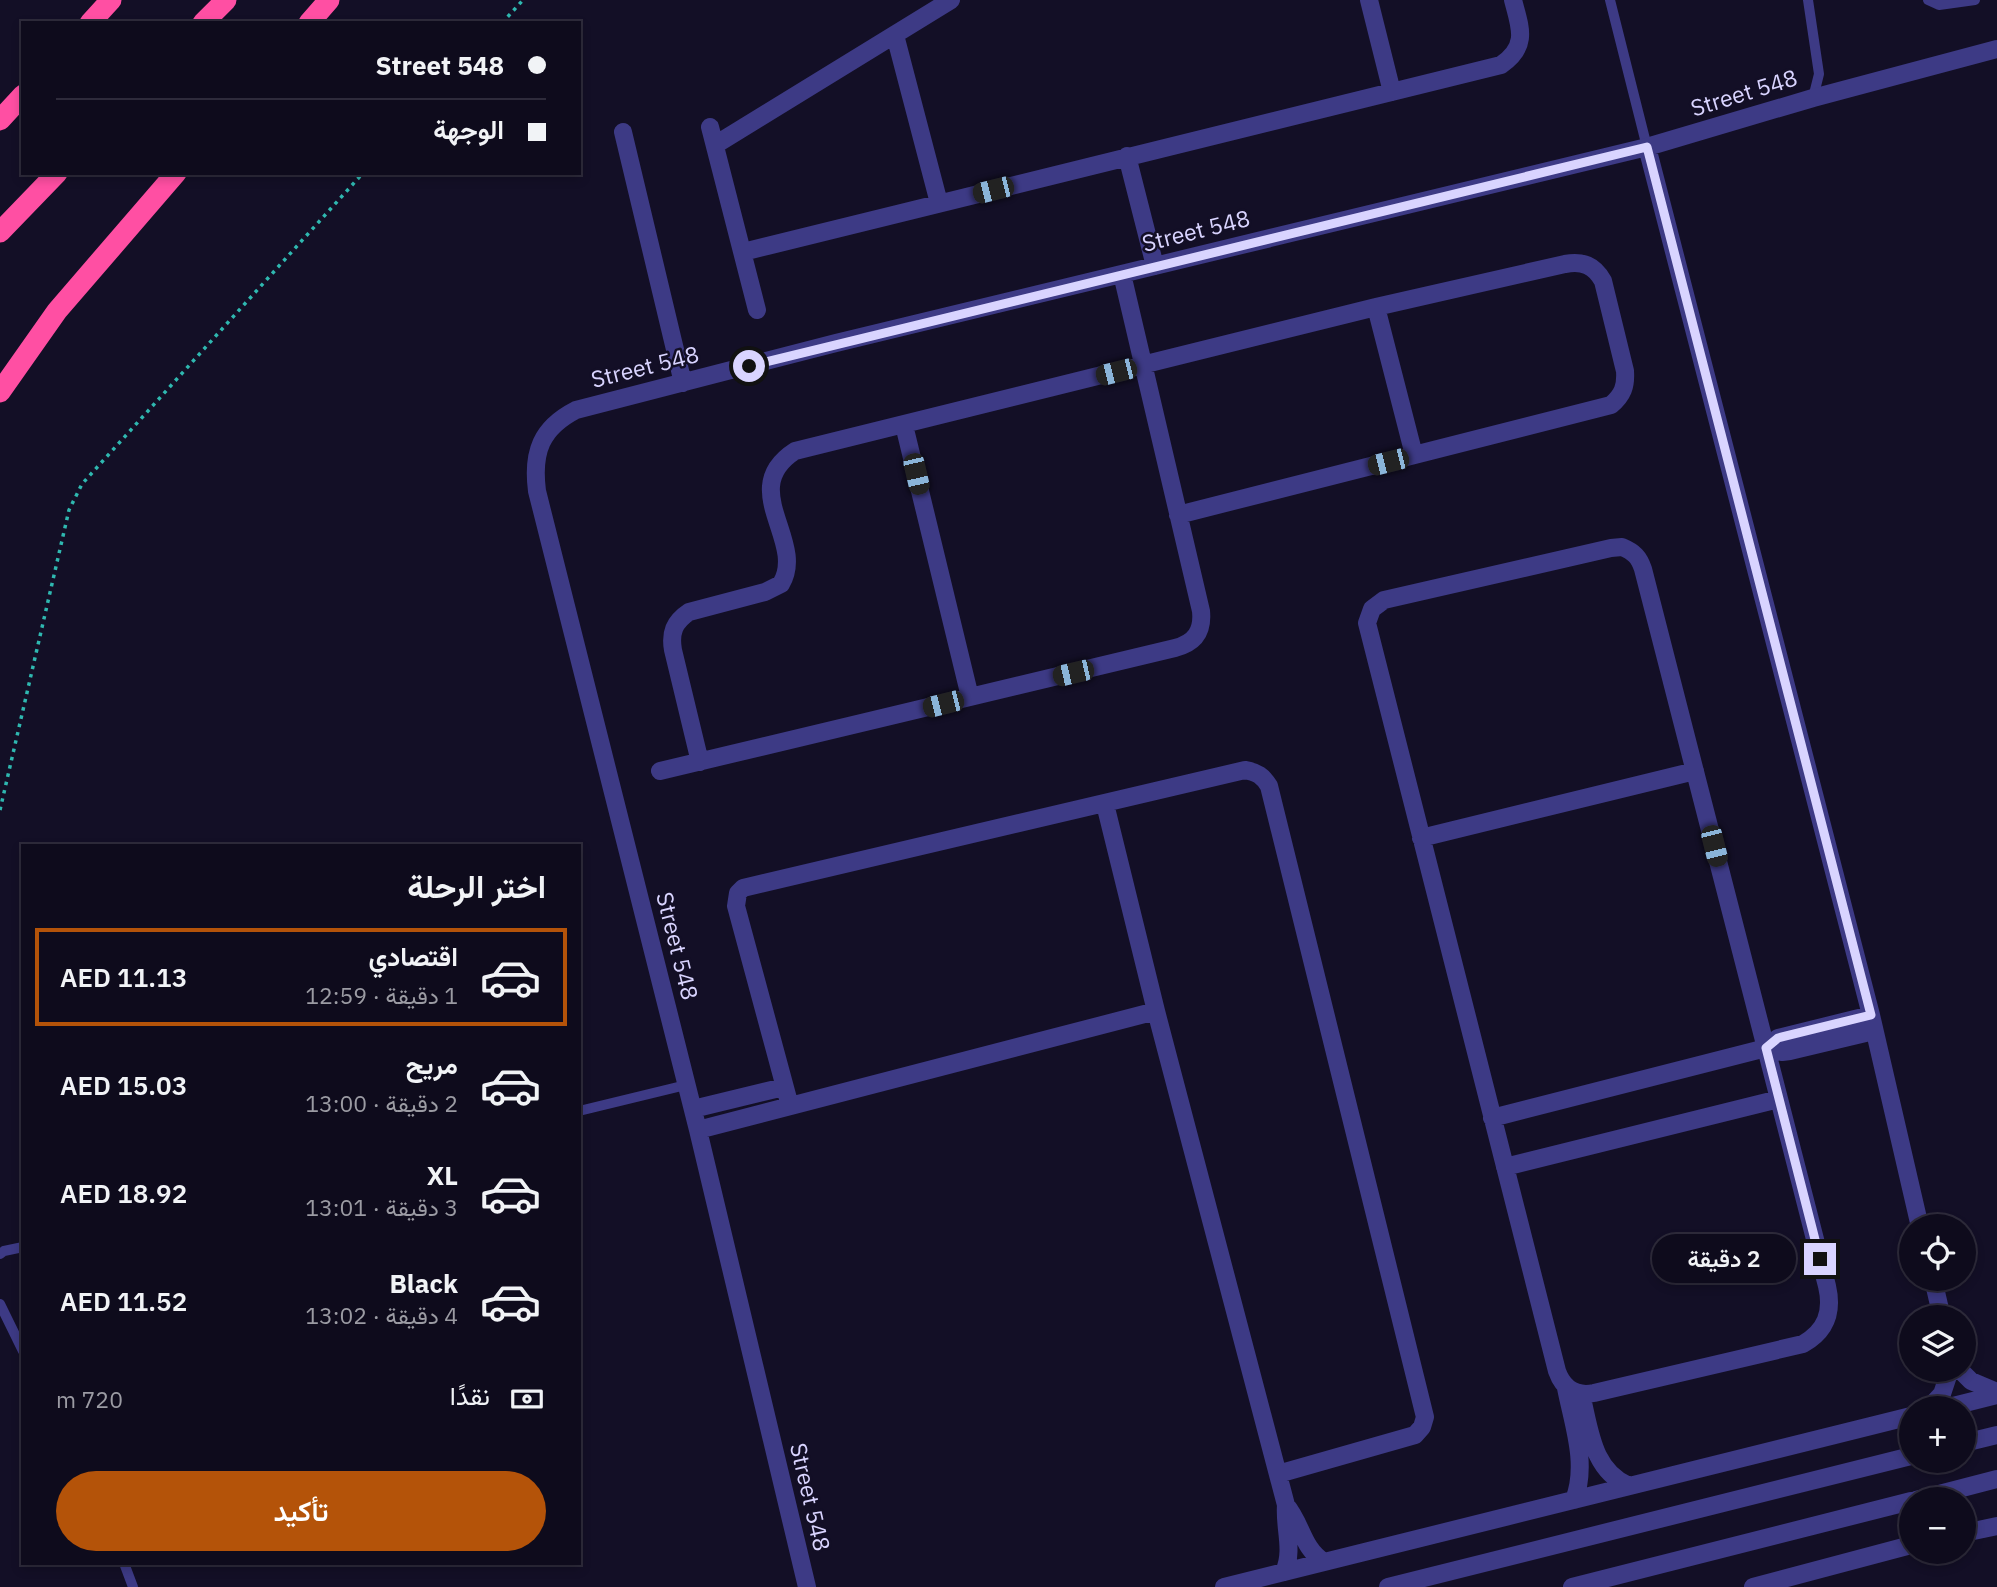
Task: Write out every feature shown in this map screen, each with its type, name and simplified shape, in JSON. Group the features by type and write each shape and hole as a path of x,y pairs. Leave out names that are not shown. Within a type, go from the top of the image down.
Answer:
{"highway":[{"path":"92,21 111,0"},
{"path":"205,21 226,0"},
{"path":"311,21 329,0"},
{"path":"0,120 21,97"},
{"path":"0,232 55,175"},
{"path":"0,392 57,311 174,175"}],"street":[{"path":"715,145 951,0"},
{"path":"1369,0 1392,92"},
{"path":"743,252 1501,65 1517,51 1521,30 1513,0"},
{"path":"895,35 939,203"},
{"name":"Street 548","path":"807,1587 693,1108 537,491 535,471 538,452 545,435 558,419 576,410 1647,147 1813,97 1997,49"},
{"path":"710,127 757,310"},
{"path":"623,132 682,383"},
{"path":"1647,147 1872,1023 1917,1214"},
{"path":"1127,156 1155,266"},
{"path":"700,762 673,650 673,628 680,618 689,612 765,592 781,584 788,567 770,491 776,467 785,458 806,448 1376,307 1577,262 1597,271 1603,281 1626,384 1611,405 1178,515"},
{"path":"660,771 1185,646 1194,640 1200,631 1201,611 1122,274"},
{"path":"1376,307 1415,456"},
{"path":"904,425 970,697"},
{"path":"1574,1391 1594,1393 1803,1344 1821,1330 1827,1321 1829,1298 1643,569 1640,559 1632,551 1622,547 1384,600 1372,609 1367,623 1557,1371 1560,1380 1574,1391 1600,1462 1618,1481 1629,1486"},
{"path":"790,1106 736,906 738,892 743,888 1245,770 1256,771 1269,786 1425,1417 1422,1427 1415,1435 1278,1474"},
{"path":"1421,838 1695,771"},
{"path":"1105,804 1156,1012 1286,1505 1285,1523 1290,1549 1284,1572"},
{"path":"698,1130 1156,1012"},
{"path":"1492,1118 1766,1048 1790,1051 1872,1023"},
{"path":"693,1108 784,1087"},
{"path":"1505,1167 1779,1099"},
{"path":"1973,1382 1997,1394"},
{"path":"1574,1391 1581,1465 1581,1477 1574,1500"},
{"path":"1976,1400 1997,1394"},
{"path":"1224,1587 1899,1419"},
{"path":"1976,1440 1997,1435"},
{"path":"1388,1587 1899,1459"},
{"path":"1966,1487 1997,1479"},
{"path":"1572,1587 1899,1504"},
{"path":"1286,1505 1311,1552 1324,1562"},
{"path":"1976,1531 1997,1526"},
{"path":"1753,1587 1899,1548"}],"lane":[{"path":"1610,0 1647,147"},
{"path":"1808,0 1819,74 1813,97"},
{"path":"1928,0 1939,5 1975,0"},
{"path":"581,1110 687,1084"},
{"path":"0,1254 21,1247"},
{"path":"0,1304 21,1347"},
{"path":"125,1565 133,1587"}],"path":[{"path":"504,21 523,0"},
{"path":"0,810 69,510 82,484 361,175"}],"route":[{"path":"749,366 1647,147 1871,1015 1778,1038 1766,1048 1820,1259"}]}
